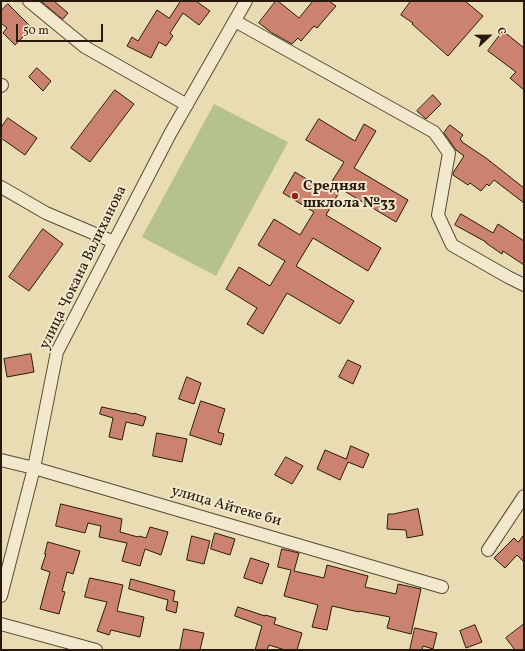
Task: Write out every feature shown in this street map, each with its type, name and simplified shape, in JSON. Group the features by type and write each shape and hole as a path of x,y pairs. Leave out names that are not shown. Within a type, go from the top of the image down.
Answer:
{"street":[{"path":"29,1 85,47 187,105"},
{"name":"улица Чокана Валиханова","path":"1,596 34,468 57,352 170,134 246,1"},
{"path":"235,21 434,132 450,153 438,215 452,245 524,285"},
{"path":"1,187 46,213 114,242"},
{"name":"улица Айтеке би","path":"1,460 34,468 442,587"},
{"path":"488,550 524,496"},
{"path":"1,624 96,650"}],"green space":[{"path":"214,104 288,142 216,276 142,237"}],"building":[{"path":"41,1 54,1 68,13 63,19"},
{"path":"181,1 196,1 210,11 199,25 183,13 170,33 173,36 166,46 159,42 151,58 127,46 132,37 138,41 157,10 169,18"},
{"path":"276,1 299,18 313,1 329,1 336,6 317,28 314,26 301,41 298,38 292,44 272,33 259,23"},
{"path":"411,1 465,1 483,16 448,56 412,24 413,23 401,15"},
{"path":"8,4 32,28 15,45 3,33 7,28 1,23 1,11"},
{"path":"503,31 524,48 524,90 510,78 516,72 488,51"},
{"path":"37,68 51,81 43,91 29,77"},
{"path":"115,90 134,104 90,162 71,148"},
{"path":"433,95 441,104 426,119 417,111"},
{"path":"8,118 37,138 25,155 1,138 1,128"},
{"path":"319,119 355,141 364,124 376,131 354,168 408,200 396,222 341,189 326,215 381,248 368,271 313,238 296,266 354,301 340,324 287,293 263,334 247,324 257,308 226,289 239,267 270,286 285,261 258,245 274,219 300,235 314,212 283,193 295,172 326,191 344,162 306,140"},
{"path":"450,125 463,135 460,139 462,142 486,158 524,188 524,203 494,180 489,186 487,184 481,191 470,183 468,185 453,175 464,156 456,150 444,133"},
{"path":"461,214 493,233 498,224 524,241 524,265 503,251 502,254 486,242 455,225"},
{"path":"43,229 63,244 29,291 9,277"},
{"path":"31,354 34,372 7,377 4,359"},
{"path":"348,360 361,366 353,384 339,377"},
{"path":"187,377 201,383 194,404 179,399"},
{"path":"201,401 225,409 218,432 224,434 221,445 190,435"},
{"path":"102,407 134,413 146,417 143,426 126,422 122,440 109,437 113,418 100,414"},
{"path":"157,433 187,439 182,462 153,456"},
{"path":"351,446 369,454 363,468 348,462 340,480 317,469 325,450 346,459"},
{"path":"286,457 303,466 292,484 275,475"},
{"path":"61,504 122,519 120,532 138,537 146,538 150,527 168,532 161,555 145,549 140,566 122,561 127,543 99,537 101,526 88,523 85,533 56,526"},
{"path":"418,509 423,535 407,538 406,530 387,529 388,514"},
{"path":"215,533 235,539 230,555 211,549"},
{"path":"524,535 524,562 517,555 505,568 494,558 514,538 518,542"},
{"path":"192,536 210,541 204,564 187,560"},
{"path":"48,542 80,551 73,574 67,572 62,591 65,592 59,614 40,609 50,572 41,569"},
{"path":"282,549 299,553 294,571 324,578 327,565 368,576 365,587 396,594 398,584 421,589 411,634 387,628 390,617 332,606 327,630 312,627 318,605 284,596 291,570 278,567"},
{"path":"251,558 269,564 262,584 244,578"},
{"path":"90,578 123,585 117,611 144,617 140,637 111,630 109,635 97,631 107,602 85,597"},
{"path":"131,579 175,591 173,601 178,602 176,613 166,610 168,600 129,589"},
{"path":"238,607 276,618 274,624 302,633 297,650 285,650 269,645 267,650 255,650 262,626 235,616"},
{"path":"524,624 524,650 515,650 506,638"},
{"path":"475,625 482,642 466,648 460,631"},
{"path":"415,628 437,633 433,649 423,646 422,650 410,650"},
{"path":"184,629 204,633 200,650 180,650"}],"place":[{"name":"Средняя шклола №33","path":"295,196"}]}
